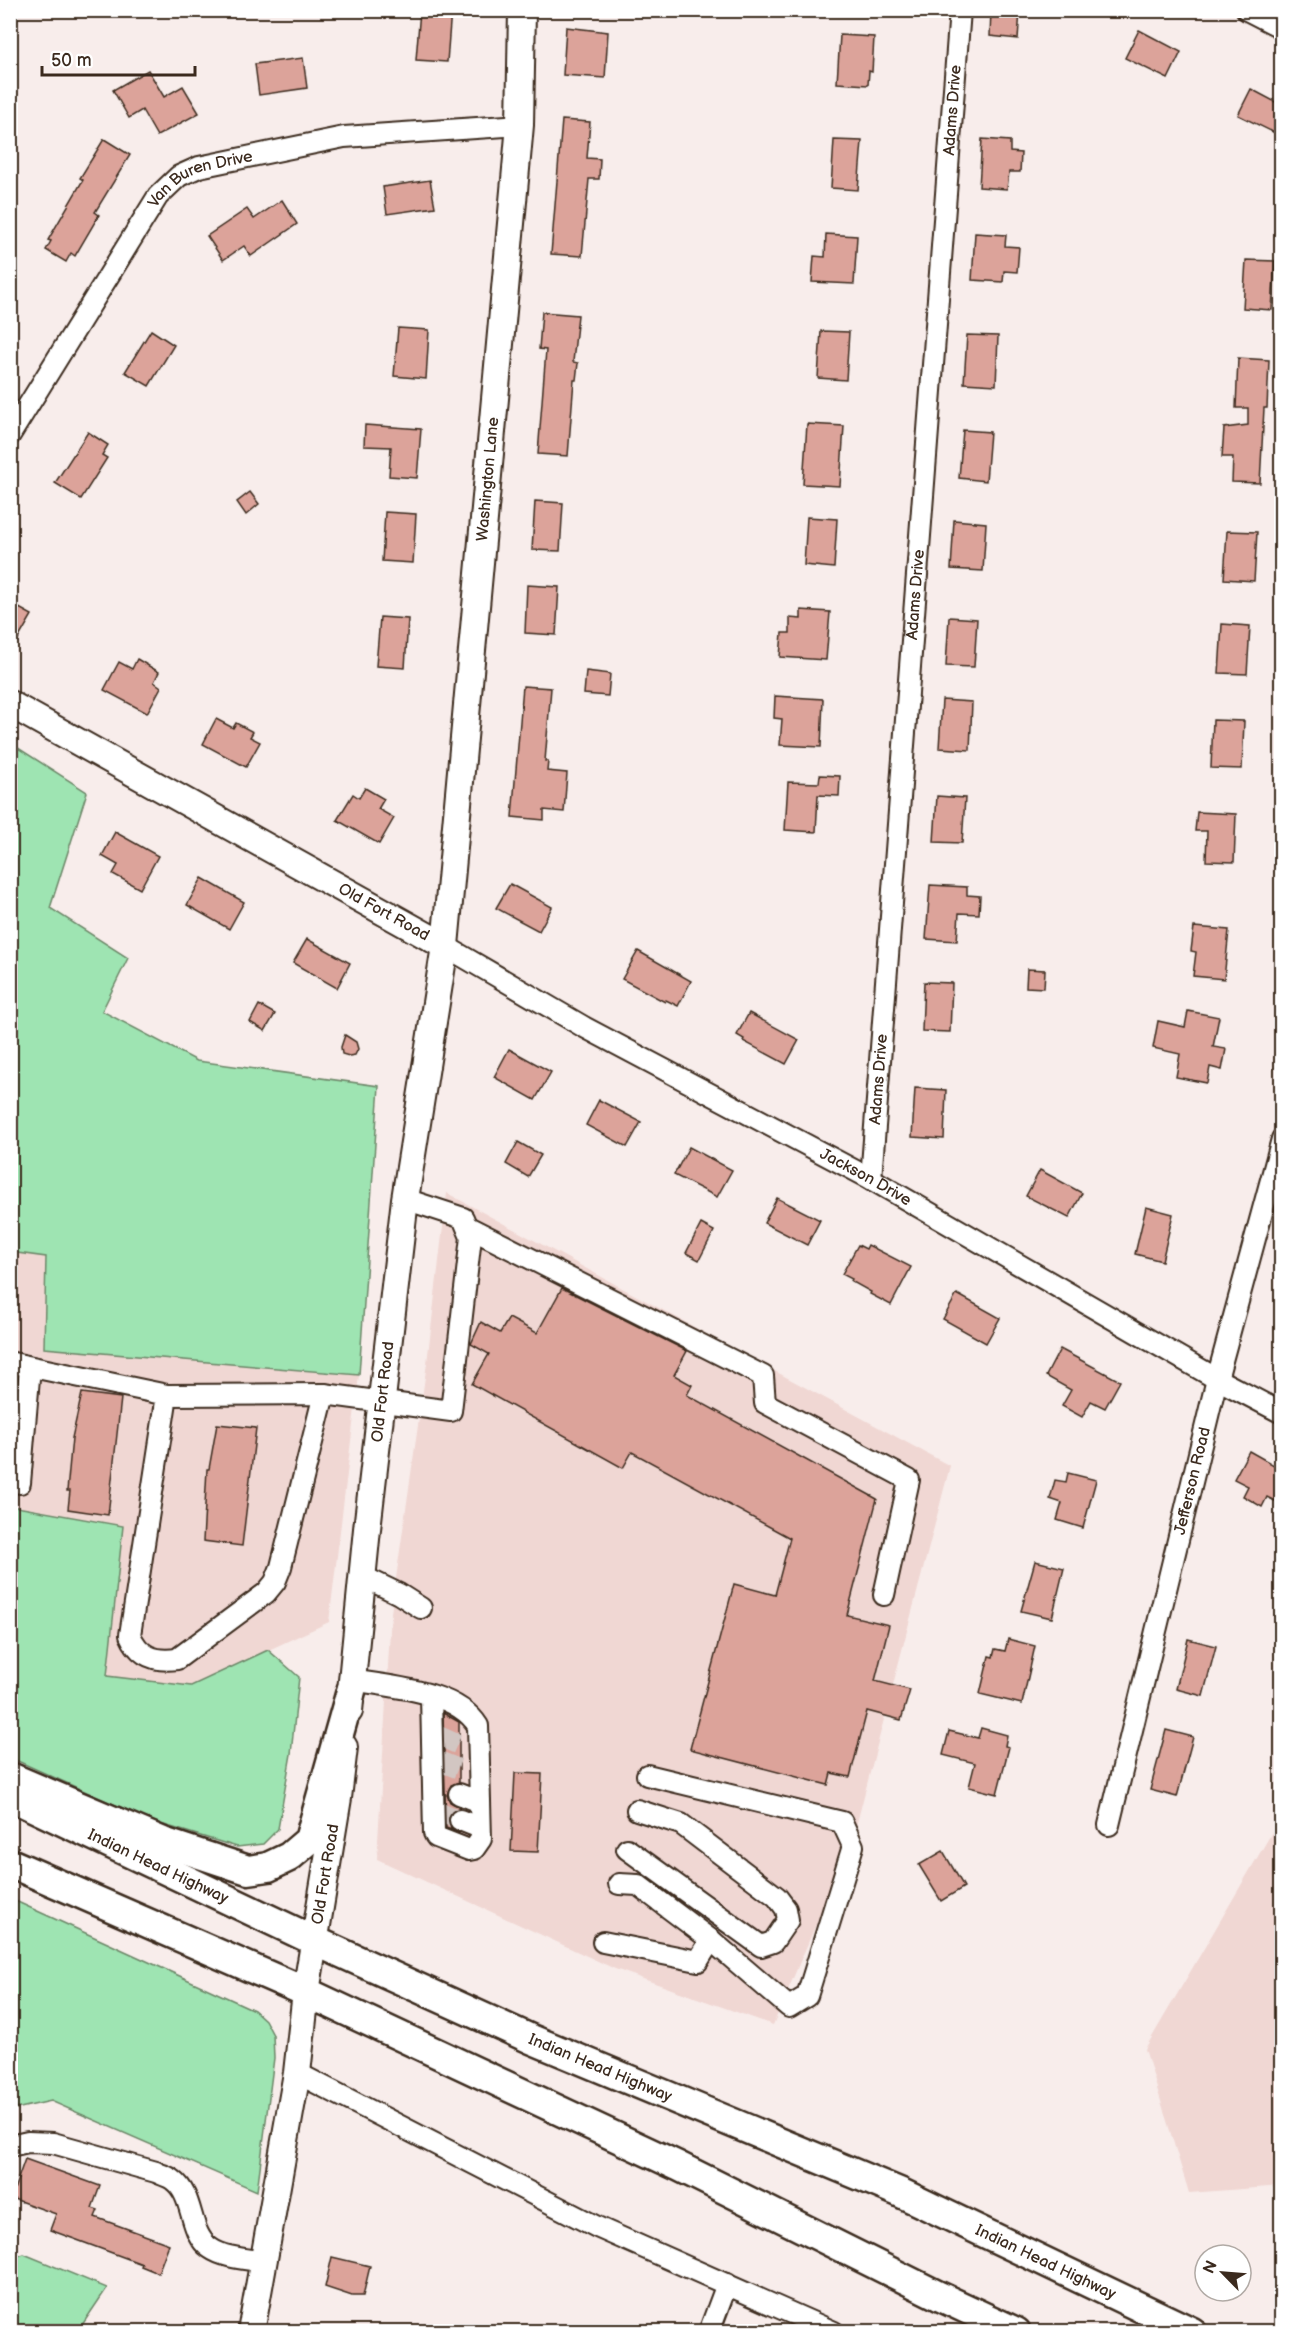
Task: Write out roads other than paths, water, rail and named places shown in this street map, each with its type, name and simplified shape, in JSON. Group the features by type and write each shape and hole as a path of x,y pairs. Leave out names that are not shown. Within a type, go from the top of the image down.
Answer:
{"highway":[{"path":"10,1777 163,1842 248,1870 268,1867 289,1857 309,1840 352,1685"},
{"name":"Indian Head Highway","path":"10,1796 315,1941 531,2039 899,2192 1192,2331"},
{"path":"10,1863 306,1992 678,2166 939,2296 1016,2331"}],"main road":[{"name":"Washington Lane","path":"446,946 520,125 522,10"},
{"name":"Old Fort Road","path":"10,704 446,946 405,1199 338,1798 306,1992 297,2073 251,2331"}],"street":[{"name":"Adams Drive","path":"871,1179 960,10"},
{"path":"1248,10 1281,28"},
{"name":"Van Buren Drive","path":"10,435 158,196 179,176 199,167 344,137 520,125"},
{"name":"Jackson Drive","path":"446,946 584,1027 871,1179 1217,1379 1281,1413"},
{"name":"Jefferson Road","path":"1109,1825 1217,1379 1281,1139"},
{"path":"20,1483 21,1365 167,1395 324,1394 451,1411 471,1237 463,1218 405,1199"},
{"path":"468,1227 763,1376 765,1403 909,1480 885,1595"},
{"path":"167,1395 130,1635 135,1646 143,1654 166,1661 177,1659 267,1593 275,1582 289,1539 324,1394"},
{"path":"362,1576 421,1608"},
{"path":"352,1685 430,1695 453,1704 473,1718 478,1726 480,1802 478,1845 474,1850 436,1837 432,1824 436,1811 435,1734 430,1695"},
{"path":"459,1745 478,1754"},
{"path":"459,1769 479,1777"},
{"path":"619,1884 638,1885 711,1940 789,2007 807,1996 853,1846 842,1822 647,1775"},
{"path":"459,1794 480,1802"},
{"path":"627,1849 761,1946 773,1942 788,1920 786,1909 777,1897 681,1824 638,1810"},
{"path":"460,1820 480,1828"},
{"path":"603,1942 698,1961 711,1940"},
{"path":"297,2073 597,2227 834,2331"},
{"path":"10,2146 28,2142 53,2143 156,2172 172,2179 183,2190 198,2234 209,2248 228,2255 264,2262"},
{"path":"709,2331 727,2284"}],"tunnel":[{"path":"439,1736 459,1745"},
{"path":"439,1761 459,1769"},
{"path":"440,1812 460,1820"}]}
